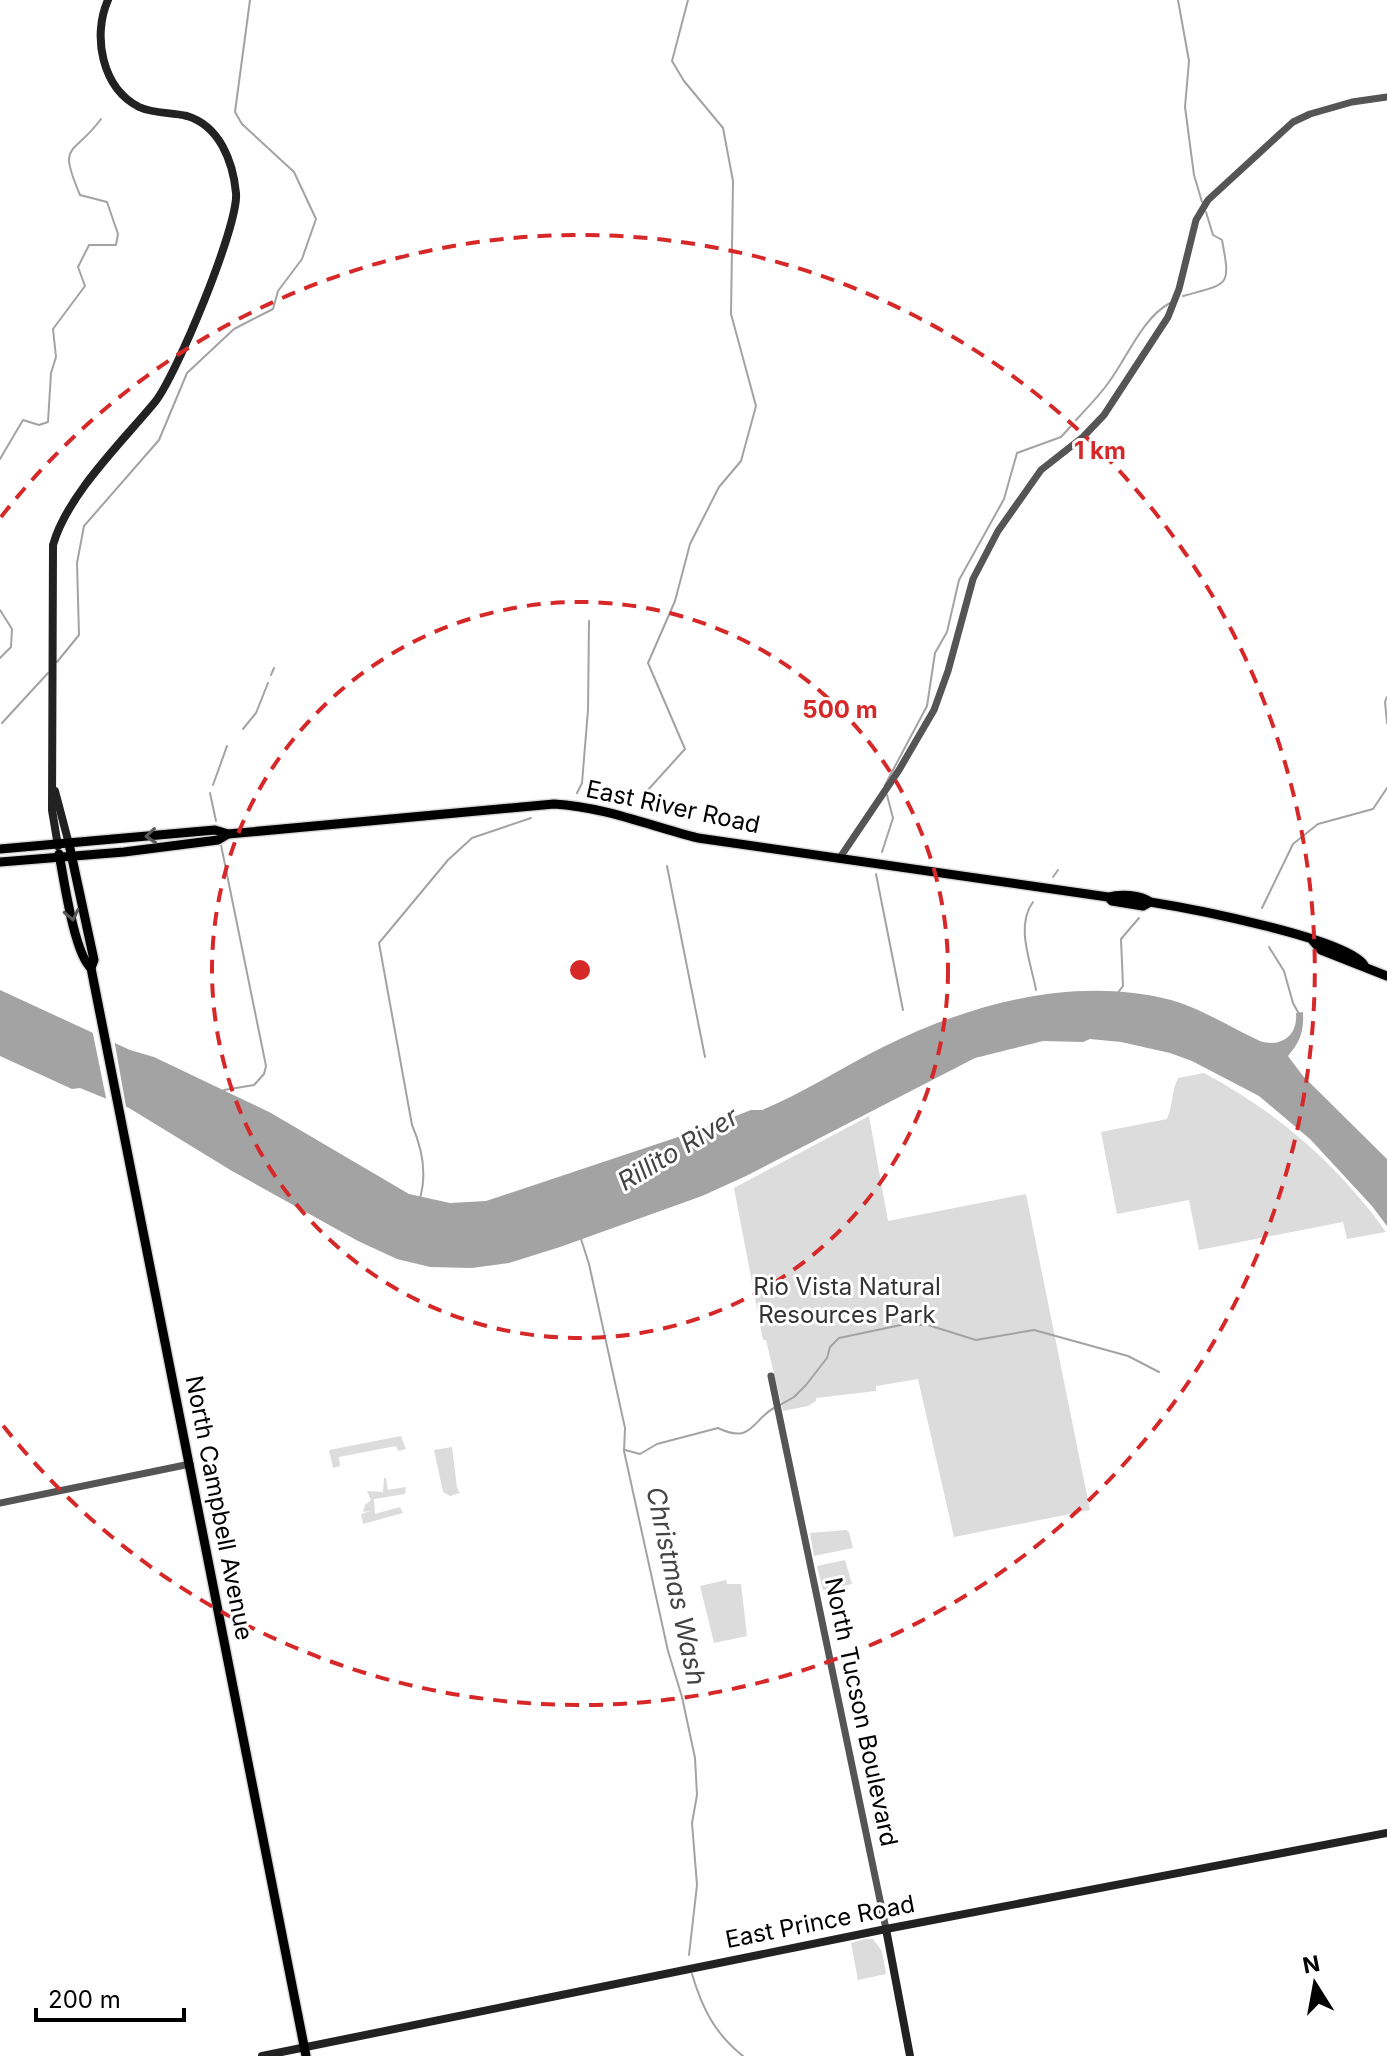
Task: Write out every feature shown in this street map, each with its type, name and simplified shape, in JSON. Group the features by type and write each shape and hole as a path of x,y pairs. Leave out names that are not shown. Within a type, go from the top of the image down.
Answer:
{"main road":[{"name":"North Campbell Avenue","path":"91,968 84,962 78,940 52,810 53,545 56,531 82,491 168,384 229,237 237,197 231,163 219,139 197,120 141,108 121,93 111,80 101,42 101,22 108,0"},
{"name":"North Campbell Avenue","path":"53,782 94,960 91,968 305,2052"},
{"name":"East River Road","path":"0,849 215,830 228,834 554,804 584,806 698,838 1108,897 1112,901 1143,906 1150,902 1193,909 1283,930 1313,941 1321,950 1387,976"},
{"name":"East River Road","path":"0,862 218,840 228,834"},
{"name":"East Prince Road","path":"262,2056 305,2052 886,1929 1387,1833"},
{"name":"North Tucson Boulevard","path":"886,1929 910,2056"}],"street":[{"path":"839,859 899,770 934,710 973,579 998,531 1041,470 1083,437 1104,415 1168,317 1179,289 1196,220 1208,200 1293,122 1352,102 1387,97"},
{"name":"North Tucson Boulevard","path":"771,1376 886,1929"},
{"path":"0,1503 190,1464"}],"green space":[{"path":"1204,1073 1256,1104 1304,1142 1347,1184 1386,1232 1347,1239 1343,1222 1199,1250 1189,1200 1117,1214 1101,1132 1167,1119 1178,1078"},
{"name":"Rio Vista Natural Resources Park","path":"869,1116 888,1221 1026,1194 1090,1510 954,1537 918,1379 876,1386 876,1391 816,1398 808,1406 783,1411 766,1340 763,1340 734,1188"},
{"path":"401,1436 406,1449 398,1451 396,1446 339,1457 340,1466 333,1468 329,1450"},
{"path":"452,1447 460,1493 450,1496 443,1492 434,1450"},
{"path":"384,1478 388,1490 406,1487 405,1494 374,1499 375,1514 400,1507 403,1513 363,1524 361,1514 371,1511 363,1512 371,1500 367,1491 383,1492"},
{"path":"846,1530 853,1548 814,1556 810,1533"},
{"path":"845,1560 852,1584 823,1590 817,1566"},
{"path":"726,1580 727,1584 741,1584 747,1636 714,1643 700,1586"},
{"path":"873,1939 882,1951 886,1974 858,1980 851,1943"}],"water":[{"name":"Rillito River","path":"0,990 130,1050 154,1057 271,1113 409,1194 450,1203 486,1201 751,1110 762,1110 915,1032 950,1018 1022,998 1097,991 1134,993 1182,1003 1268,1043 1287,1038 1294,1028 1296,1013 1303,1012 1300,1036 1288,1056 1303,1076 1387,1159 1387,1226 1310,1139 1259,1096 1170,1053 1090,1039 1083,1042 1043,1041 975,1058 702,1196 509,1263 472,1268 430,1267 397,1259 358,1241 232,1171 129,1108 80,1088 72,1089 0,1056"}],"pier":[{"path":"92,1029 114,1039 127,1112 107,1103"}],"waterway":[{"path":"57,662 79,635 77,563 84,526 159,440 187,373 234,329 273,309 278,291 302,259 316,219 294,172 242,124 235,112 250,0"},
{"path":"643,807 647,791 685,749 648,663 675,601 690,544 719,487 741,461 756,406 731,314 733,181 723,128 684,81 672,61 688,0"},
{"path":"1178,0 1189,61 1185,107 1194,175 1202,202"},
{"path":"0,459 23,420 39,425 48,422 51,373 56,357 53,329 85,286 78,267 89,245 116,245 118,234 107,202 80,195 70,166 71,151 101,119"},
{"path":"1183,296 1210,289 1223,281 1226,275 1222,240 1213,235 1206,212"},
{"path":"1076,420 1109,382 1151,318 1170,303"},
{"path":"885,785 927,706 935,653 947,632 959,580 1004,499 1017,453 1061,437 1071,426"},
{"path":"0,610 12,629 11,647 0,658"},
{"path":"577,793 582,783 588,710 589,621"},
{"path":"271,675 274,668"},
{"path":"2,723 48,673"},
{"path":"243,729 256,713 268,683"},
{"path":"1387,697 1387,723"},
{"path":"213,785 227,746"},
{"path":"1262,908 1293,844 1318,824 1373,809 1387,788"},
{"path":"210,793 216,821"},
{"path":"882,852 893,818 887,795"},
{"path":"420,1198 422,1161 412,1125 379,943 448,860 472,838 531,818"},
{"path":"221,845 266,1066 264,1074 254,1085 224,1090"},
{"path":"667,866 705,1057"},
{"path":"1053,877 1058,870"},
{"path":"876,874 903,1010"},
{"path":"1033,902 1025,922 1025,933 1036,990"},
{"path":"1116,995 1123,986 1121,939 1139,918"},
{"path":"1269,947 1284,971 1299,1014"},
{"name":"Christmas Wash","path":"581,1239 625,1428 624,1451 695,1758 697,1795 692,1823 697,1885 689,1955"},
{"path":"780,1405 806,1385 839,1338 901,1325 928,1325 976,1340 1034,1330 1128,1356 1159,1372"},
{"path":"625,1450 640,1454 657,1444 718,1428 738,1434 751,1428 774,1408"},
{"name":"Christmas Wash","path":"692,1974 711,2020 743,2056"}]}
